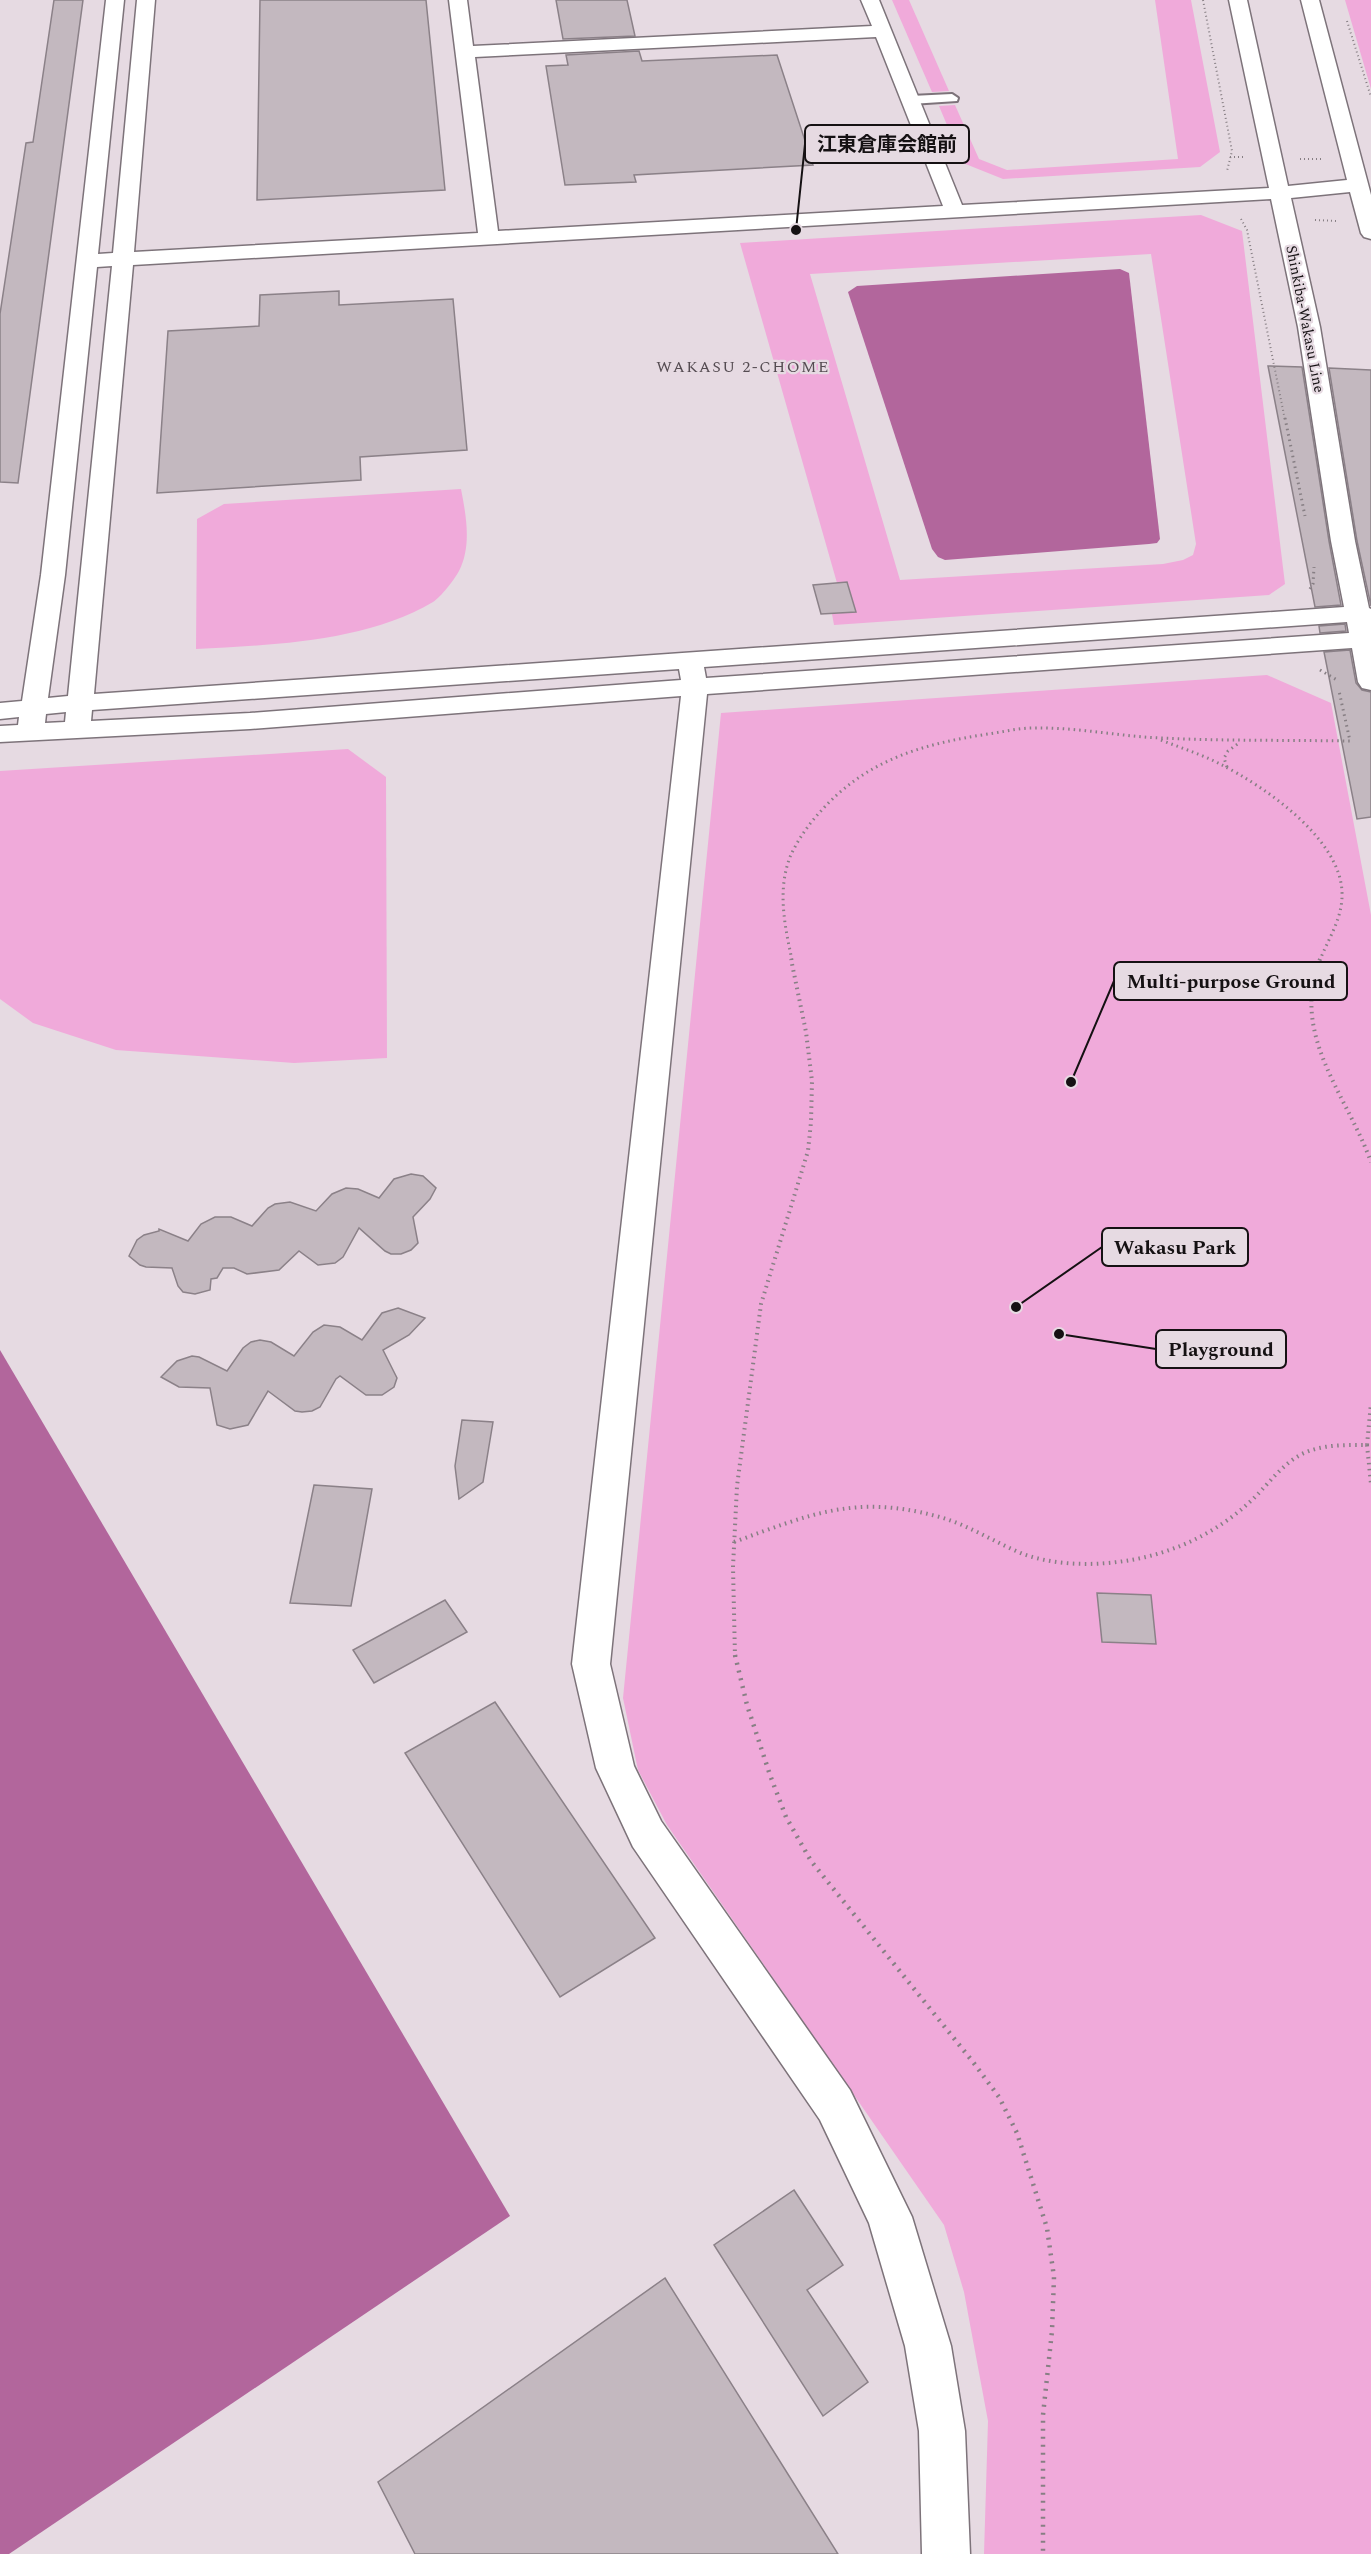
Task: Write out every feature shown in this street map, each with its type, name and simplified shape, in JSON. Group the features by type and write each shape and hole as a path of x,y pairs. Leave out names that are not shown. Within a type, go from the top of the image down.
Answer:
{"street":[{"path":"30,733 54,564 115,0"},
{"path":"77,732 146,0"},
{"path":"458,0 488,229"},
{"path":"870,0 952,203"},
{"name":"Shinkiba-Wakasu Line","path":"1238,0 1309,327 1332,474 1365,627 1371,682"},
{"path":"1310,0 1371,233"},
{"path":"465,52 883,31"},
{"path":"87,251 1278,185 1357,184"},
{"path":"206,235 488,229"},
{"path":"123,249 148,238"},
{"path":"0,711 80,703 692,674 1365,627"},
{"path":"0,734 77,732 692,674"},
{"path":"692,674 591,1664 615,1768 647,1834 835,2105 890,2217 928,2346 942,2431 946,2554"}],"lane":[{"path":"911,100 952,98"}],"path":[{"path":"1203,0 1232,151 1226,170"},
{"path":"1347,21 1371,97"},
{"path":"1241,218 1247,231 1305,518"},
{"path":"1307,593 1313,584 1313,560"},
{"path":"1043,2554 1043,2425 1052,2331 1054,2277 1047,2228 1017,2133 999,2097 973,2061 812,1861 786,1817 747,1705 735,1657 733,1611 737,1486 761,1304 808,1151 812,1122 812,1081 806,1032 784,921 783,895 790,858 807,827 836,794 874,767 911,751 944,741 984,733 1030,728 1074,728 1158,738 1350,741 1336,680 1314,667"},
{"path":"1158,738 1227,768 1296,816 1313,831 1329,852 1340,874 1344,895 1340,915 1324,949 1311,988 1311,1019 1317,1045 1348,1106 1371,1162"},
{"path":"1227,768 1224,758 1228,750 1241,741"},
{"path":"1371,1402 1367,1444 1371,1484"},
{"path":"734,1542 825,1511 863,1507 890,1508 938,1516 1024,1554 1054,1561 1094,1563 1130,1561 1176,1548 1225,1524 1281,1469 1301,1454 1328,1446 1367,1444"}],"shaded area":[{"path":"892,0 909,0 949,91 932,92"},
{"path":"1155,0 1191,0 1220,152 1200,167 1003,179 963,163 939,106 955,105 979,159 1007,170 1178,159"},
{"path":"1345,0 1371,0 1371,89"},
{"path":"1201,215 1242,231 1285,584 1269,595 834,625 832,614 855,611 848,583 837,583 740,243","holes":["1151,254 1196,544 1193,555 1183,560 1163,564 900,580 810,274"]},
{"path":"1120,269 1129,273 1160,539 1157,543 1149,544 945,560 938,557 932,549 848,292 857,286"},
{"path":"461,489 467,530 466,551 459,571 433,602 378,626 318,639 256,646 196,649 197,519 224,504"},
{"path":"1267,675 1331,703 1371,915 1371,2554 984,2554 988,2421 964,2292 944,2225 667,1825 638,1770 623,1698 721,713"},
{"path":"348,749 386,777 387,1058 294,1063 116,1050 33,1023 0,999 0,771"},
{"path":"0,1350 510,2216 9,2554 0,2554"}],"building":[{"path":"54,0 83,0 18,483 0,482 0,314 26,143 33,142"},
{"path":"260,0 426,0 445,190 257,200"},
{"path":"556,0 627,0 635,36 563,39"},
{"path":"639,51 642,61 777,55 813,165 634,175 636,182 565,185 546,66 568,65 566,55"},
{"path":"339,291 339,305 453,299 467,450 360,457 361,480 157,493 168,331 259,326 260,295"},
{"path":"1268,366 1302,367 1341,605 1315,607"},
{"path":"1329,368 1371,370 1371,606 1357,541"},
{"path":"847,582 856,612 821,614 813,585"},
{"path":"1345,624 1346,631 1320,633 1319,626"},
{"path":"1350,650 1356,683 1362,690 1371,692 1371,817 1357,819 1324,652"},
{"path":"411,1174 423,1176 436,1188 430,1199 413,1217 418,1243 411,1250 401,1254 391,1254 385,1251 359,1228 343,1257 335,1263 318,1265 299,1251 279,1270 247,1274 234,1268 223,1268 217,1278 211,1279 210,1290 195,1294 183,1292 178,1286 172,1268 146,1267 129,1256 137,1240 159,1229 188,1241 201,1224 215,1217 231,1217 252,1226 268,1208 275,1204 290,1202 316,1211 332,1194 346,1188 358,1189 379,1198 394,1179"},
{"path":"398,1308 425,1318 409,1335 383,1350 397,1378 394,1387 382,1395 366,1395 340,1376 320,1407 302,1412 295,1411 268,1391 248,1425 230,1429 217,1425 210,1388 179,1387 161,1377 177,1361 192,1356 199,1357 227,1371 243,1348 251,1342 260,1340 271,1342 294,1356 313,1332 324,1325 340,1327 362,1340 382,1313"},
{"path":"462,1420 493,1422 483,1482 459,1499 455,1466"},
{"path":"314,1485 372,1489 351,1606 290,1603"},
{"path":"1097,1593 1151,1595 1156,1644 1102,1642"},
{"path":"445,1600 467,1632 374,1683 353,1650"},
{"path":"495,1702 655,1938 560,1997 405,1753"},
{"path":"794,2190 843,2265 807,2290 868,2382 823,2416 714,2245"},
{"path":"665,2278 838,2554 415,2554 378,2482"}],"place":[{"name":"江東倉庫会館前","path":"796,230"},
{"name":"Multi-purpose Ground","path":"1071,1082"},
{"name":"Wakasu Park","path":"1016,1307"},
{"name":"Playground","path":"1059,1334"}],"district":[{"name":"WAKASU 2-CHOME","path":"743,367"}]}
